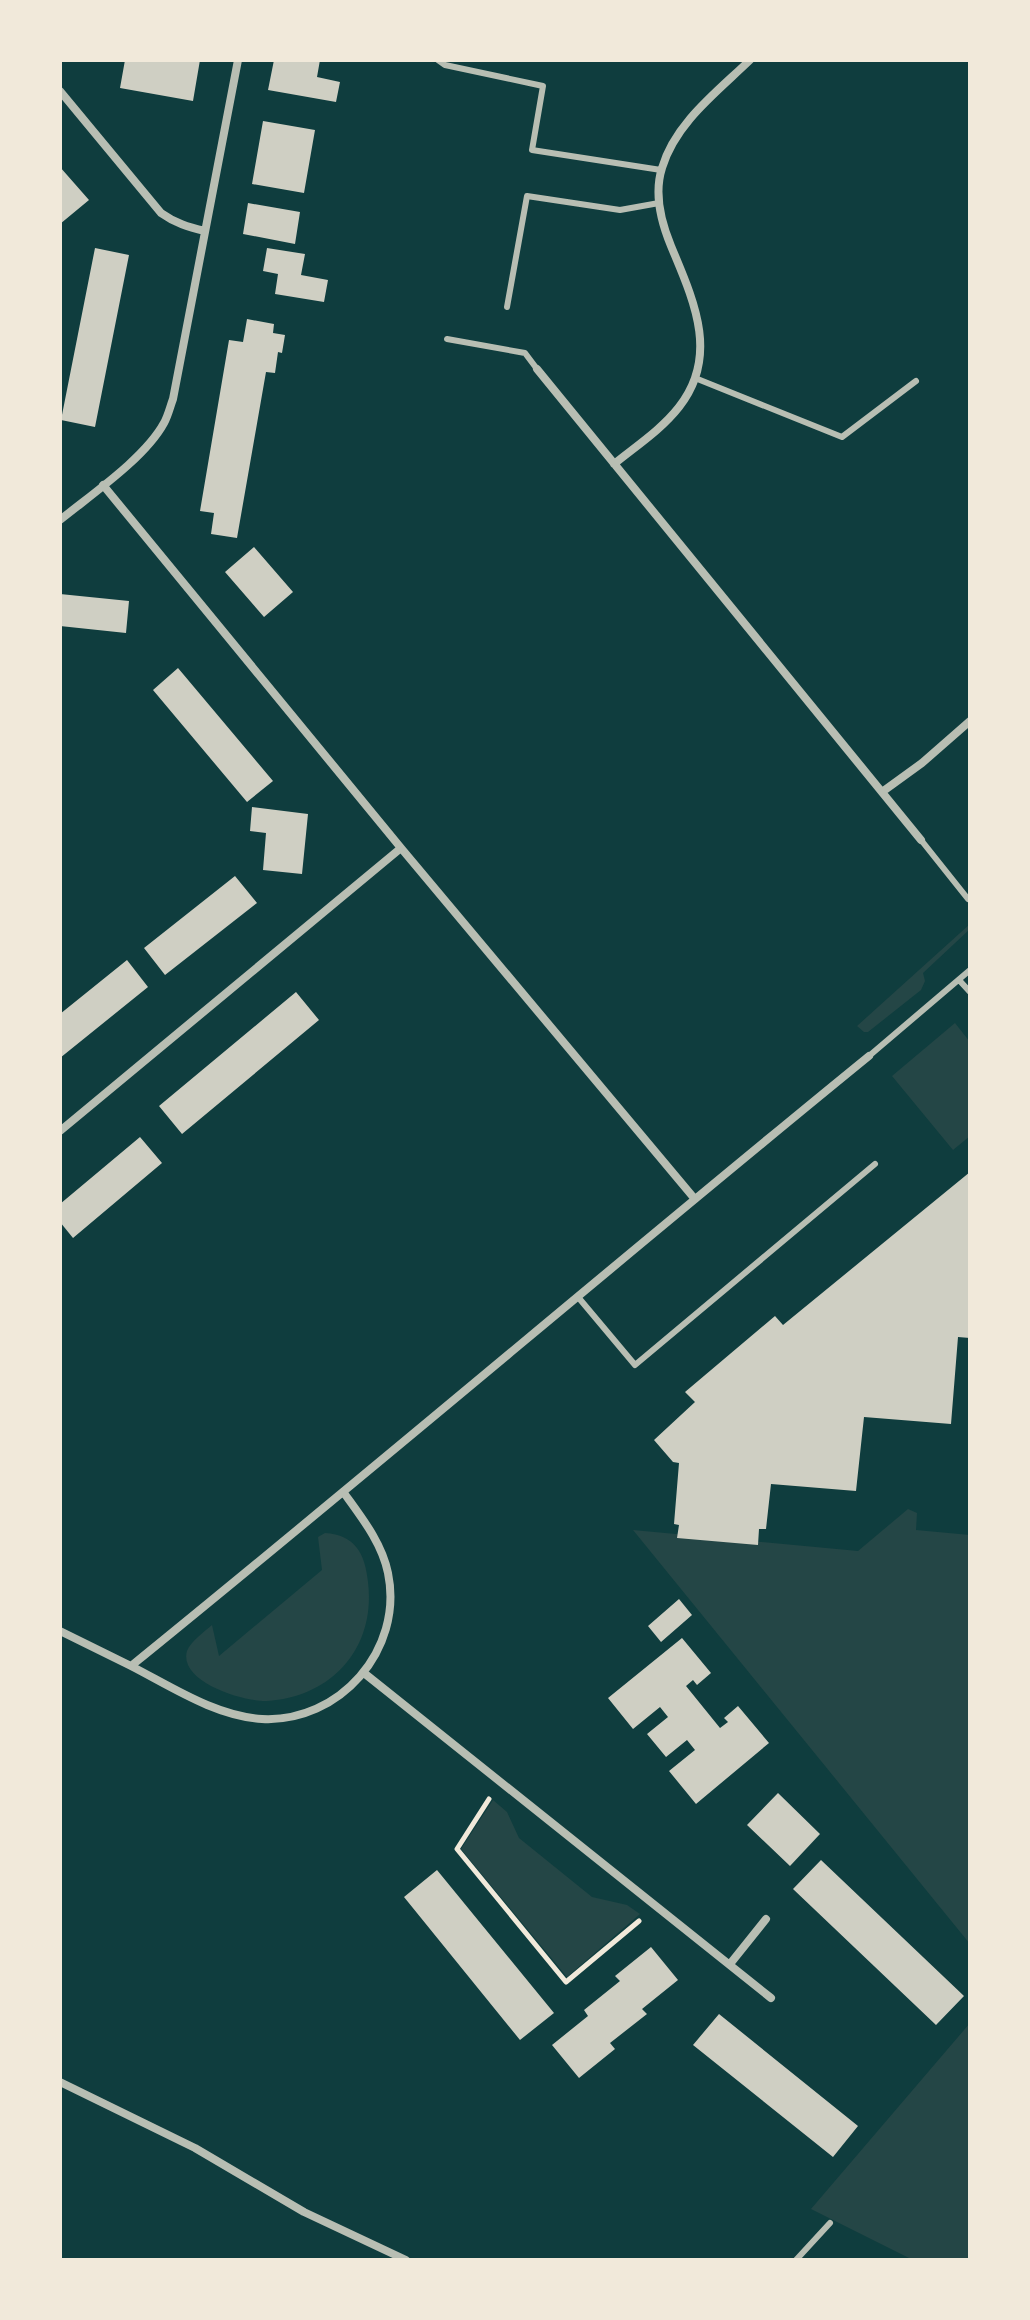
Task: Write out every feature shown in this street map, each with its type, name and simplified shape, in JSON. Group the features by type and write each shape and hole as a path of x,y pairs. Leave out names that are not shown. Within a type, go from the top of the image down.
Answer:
{"street":[{"path":"60,520 154,439 166,420 173,399 238,60"},
{"path":"614,464 658,429 678,408 695,378 701,346 699,323 668,239 659,203 661,170 667,152 679,133 750,60"},
{"path":"60,91 161,213 185,227 205,231"},
{"path":"537,369 921,840"},
{"path":"103,485 694,1198"},
{"path":"882,792 922,763 970,721"},
{"path":"60,1131 401,848"},
{"path":"131,1666 869,1056"},
{"path":"60,1631 218,1709 259,1719 280,1719 317,1709 343,1693 364,1673 374,1658 387,1623 388,1571 379,1548 344,1493"},
{"path":"364,1673 771,1998"},
{"path":"730,1964 766,1919"},
{"path":"60,2082 195,2148 304,2212 390,2257 406,2260"}],"lane":[{"path":"438,60 445,65 543,86 532,150 661,170"},
{"path":"507,307 527,196 620,210 659,203"},
{"path":"447,339 525,353 537,369"},
{"path":"695,378 842,437 916,381"},
{"path":"921,840 968,899"},
{"path":"869,1056 970,970"},
{"path":"959,980 970,992"},
{"path":"578,1297 635,1365 875,1164"},
{"path":"796,2260 830,2223"}],"path":[{"path":"501,1782 457,1849 566,1982 657,1906"}],"shaded area":[{"path":"970,924 970,929 923,973 925,981 921,990 868,1032 857,1026"},
{"path":"955,1023 970,1042 970,1136 953,1150 892,1076"},
{"path":"908,1509 917,1513 916,1530 970,1535 970,1944 633,1530 858,1551"},
{"path":"325,1533 344,1537 357,1547 367,1572 369,1606 365,1627 357,1647 345,1664 330,1679 312,1690 267,1701 230,1694 203,1681 187,1662 187,1651 195,1640 212,1625 219,1656 322,1570 318,1537"},
{"path":"493,1800 507,1812 519,1838 592,1897 627,1905 640,1914 567,1977 461,1849"},
{"path":"970,2023 970,2260 913,2260 811,2209"}],"building":[{"path":"125,60 200,60 193,101 120,88"},
{"path":"274,60 320,60 317,77 340,82 336,102 268,90"},
{"path":"263,121 315,130 304,193 252,184"},
{"path":"60,167 89,200 60,224"},
{"path":"248,203 300,212 295,244 243,234"},
{"path":"95,248 129,255 95,427 61,420"},
{"path":"267,248 305,254 301,275 328,280 324,302 275,294 278,274 263,271"},
{"path":"247,319 274,324 273,333 285,335 282,353 278,352 275,373 266,372 237,538 211,534 214,513 200,511 229,340 243,342"},
{"path":"254,547 293,592 264,617 225,572"},
{"path":"60,594 129,601 126,633 60,626"},
{"path":"178,668 273,781 247,802 153,690"},
{"path":"252,807 308,814 302,874 263,870 266,833 250,831"},
{"path":"235,876 257,903 165,975 144,948"},
{"path":"127,960 148,987 60,1058 60,1014"},
{"path":"296,992 319,1020 182,1134 159,1106"},
{"path":"140,1137 162,1163 73,1238 60,1222 60,1204"},
{"path":"970,1172 970,1338 958,1337 951,1424 864,1417 856,1491 771,1484 766,1529 759,1529 758,1545 677,1538 679,1525 674,1524 679,1463 673,1462 654,1440 695,1402 685,1392 775,1316 783,1325"},
{"path":"679,1599 692,1615 661,1642 648,1626"},
{"path":"682,1638 711,1673 697,1685 693,1680 686,1686 720,1728 728,1722 724,1718 738,1706 769,1743 696,1804 669,1771 695,1750 687,1740 666,1757 647,1734 668,1717 660,1707 633,1729 608,1698"},
{"path":"778,1793 820,1834 790,1866 747,1825"},
{"path":"821,1860 964,1996 936,2025 793,1889"},
{"path":"437,1870 554,2013 520,2040 404,1897"},
{"path":"651,1947 678,1980 642,2009 647,2014 610,2043 615,2049 579,2078 552,2045 588,2016 584,2010 620,1981 615,1976"},
{"path":"719,2014 858,2126 833,2157 693,2045"}]}
